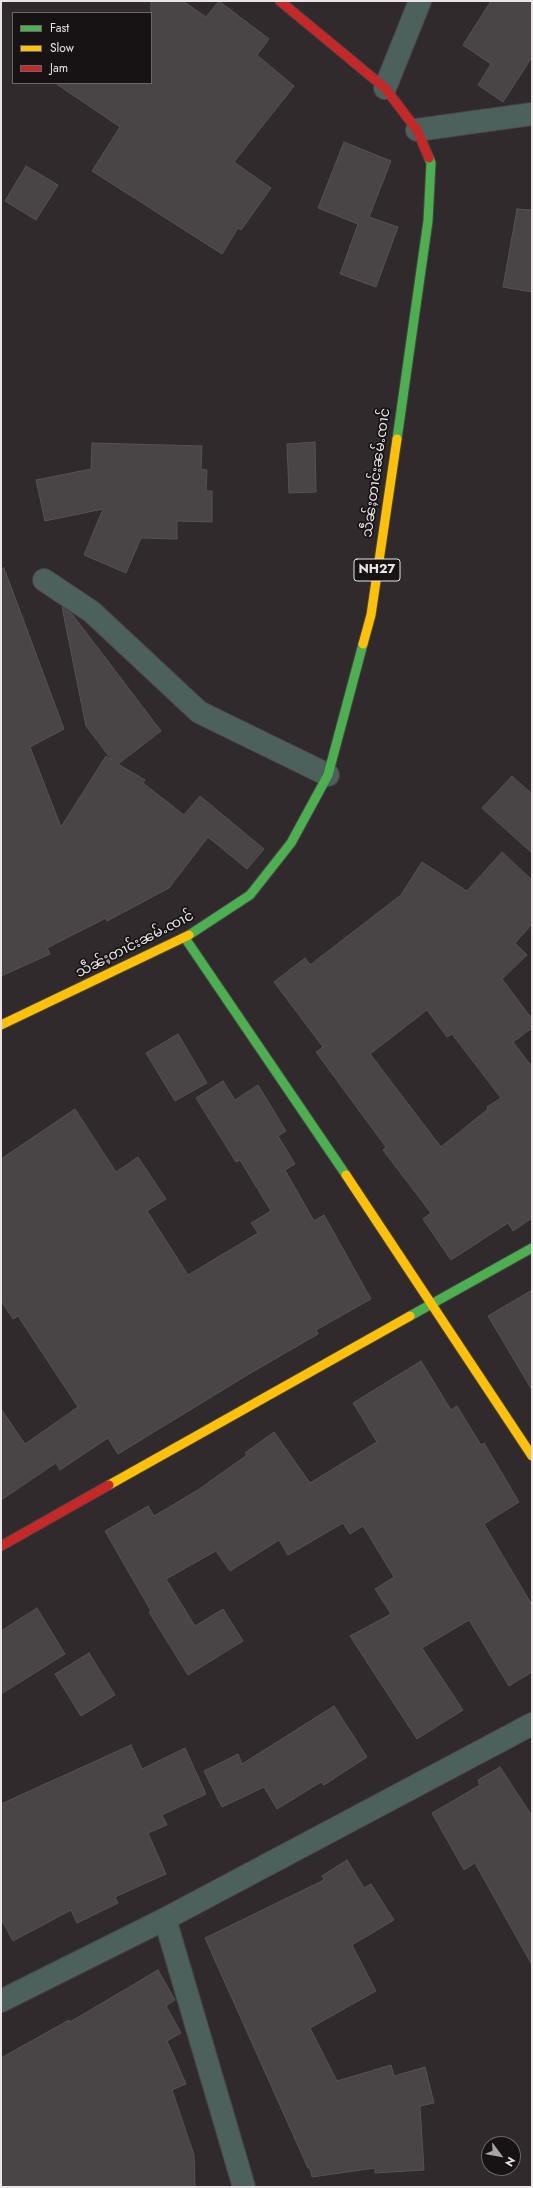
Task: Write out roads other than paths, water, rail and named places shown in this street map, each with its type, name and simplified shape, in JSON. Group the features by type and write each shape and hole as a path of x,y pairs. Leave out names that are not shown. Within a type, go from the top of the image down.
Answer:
{"main road":[{"name":"သဵၼ်ႈတၢင်းၼမ်ႉၸၢင်","path":"1,1025 185,938 250,894 291,844 328,775 371,614 428,221 431,163 417,130 385,88 280,1"},
{"path":"185,938 433,1304 532,1456"},
{"path":"1,1546 532,1248"}],"street":[{"path":"385,88 420,1"},
{"path":"417,130 532,114"},
{"path":"44,580 92,612 199,712 328,775"},
{"path":"1,2001 165,1919 532,1724"},
{"path":"165,1919 244,2187"}]}
